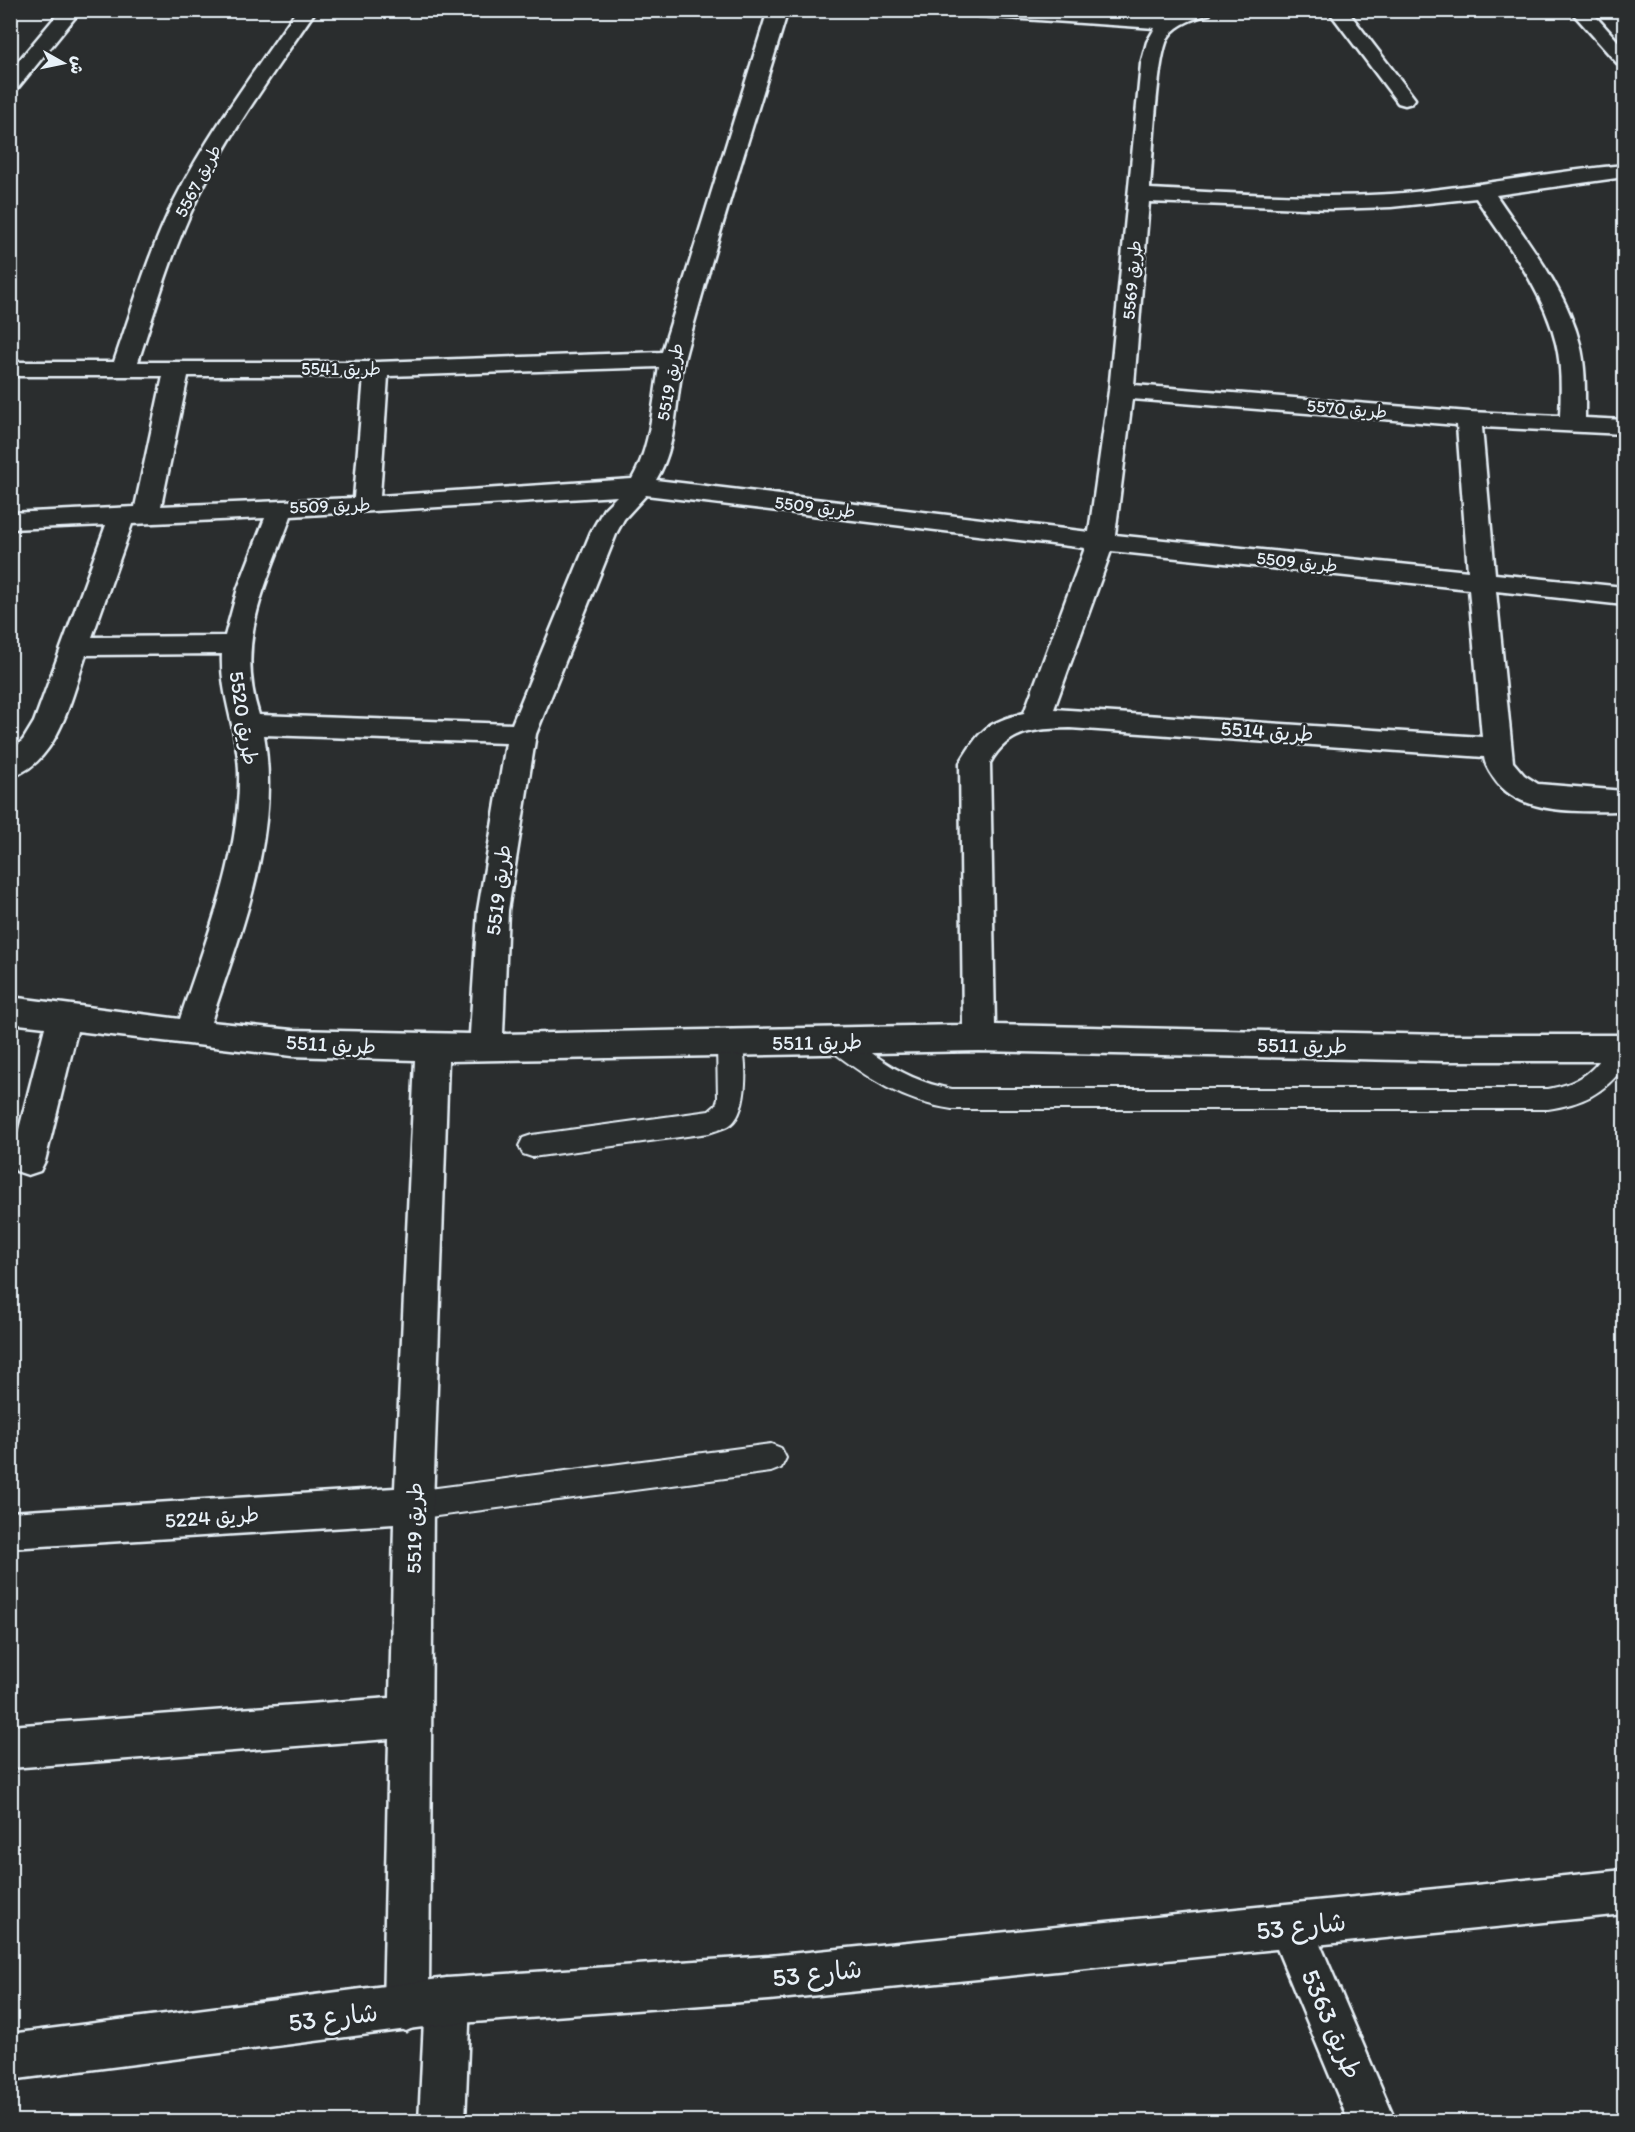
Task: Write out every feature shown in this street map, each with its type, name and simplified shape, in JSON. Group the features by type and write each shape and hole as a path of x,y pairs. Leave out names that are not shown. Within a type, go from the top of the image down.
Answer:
{"street":[{"path":"10,86 20,61 72,10"},
{"name":"طريق 5567","path":"123,370 169,238 196,179 224,132 307,10"},
{"path":"979,10 1084,14 1173,23 1203,10"},
{"path":"1337,10 1405,99"},
{"path":"1579,10 1624,59"},
{"name":"طريق 5519","path":"486,1047 493,910 522,734 604,532 613,515 640,486 651,468 658,445 672,359 771,11"},
{"name":"طريق 5569","path":"1101,542 1121,391 1151,64 1160,35 1173,23"},
{"path":"1139,195 1292,202 1358,202 1421,198 1624,171"},
{"path":"1481,189 1547,291 1566,335 1574,380 1572,425"},
{"name":"طريق 5541","path":"10,369 376,369 672,359"},
{"path":"10,767 24,758 40,741 77,646 134,516 177,369"},
{"path":"366,505 376,369"},
{"name":"طريق 5570","path":"1121,391 1469,419 1624,426"},
{"path":"1469,419 1499,763 1509,779 1526,792 1624,801"},
{"name":"طريق 5509","path":"10,521 366,505 640,486 1101,542 1624,596"},
{"name":"طريق 5520","path":"191,1034 243,868 252,818 253,782 247,725 238,698 235,672 236,645 246,608 281,508"},
{"path":"1036,719 1101,542"},
{"path":"77,646 236,645"},
{"name":"طريق 5514","path":"979,1038 975,763 987,743 1008,728 1036,719 1070,718 1497,748"},
{"path":"247,725 522,734"},
{"name":"طريق 5511","path":"10,1010 191,1034 292,1042 432,1048 979,1038 1444,1048 1624,1048"},
{"path":"28,1161 64,1018"},
{"name":"طريق 5519","path":"432,1048 414,1505 412,1717 426,2005 442,2121"},
{"name":"طريق 5224","path":"10,1530 414,1505"},
{"path":"10,1747 412,1717"},
{"name":"شارع 53","path":"10,2057 426,2005 770,1978 1624,1892"},
{"name":"طريق 5363","path":"1290,1927 1373,2121"}],"lane":[{"path":"837,1041 891,1081 931,1097 952,1099 1548,1099 1572,1095 1592,1086 1606,1073 1624,1048"},
{"path":"532,1146 710,1122 720,1118 727,1111 731,1102 730,1044"},
{"path":"414,1505 771,1458"}]}
